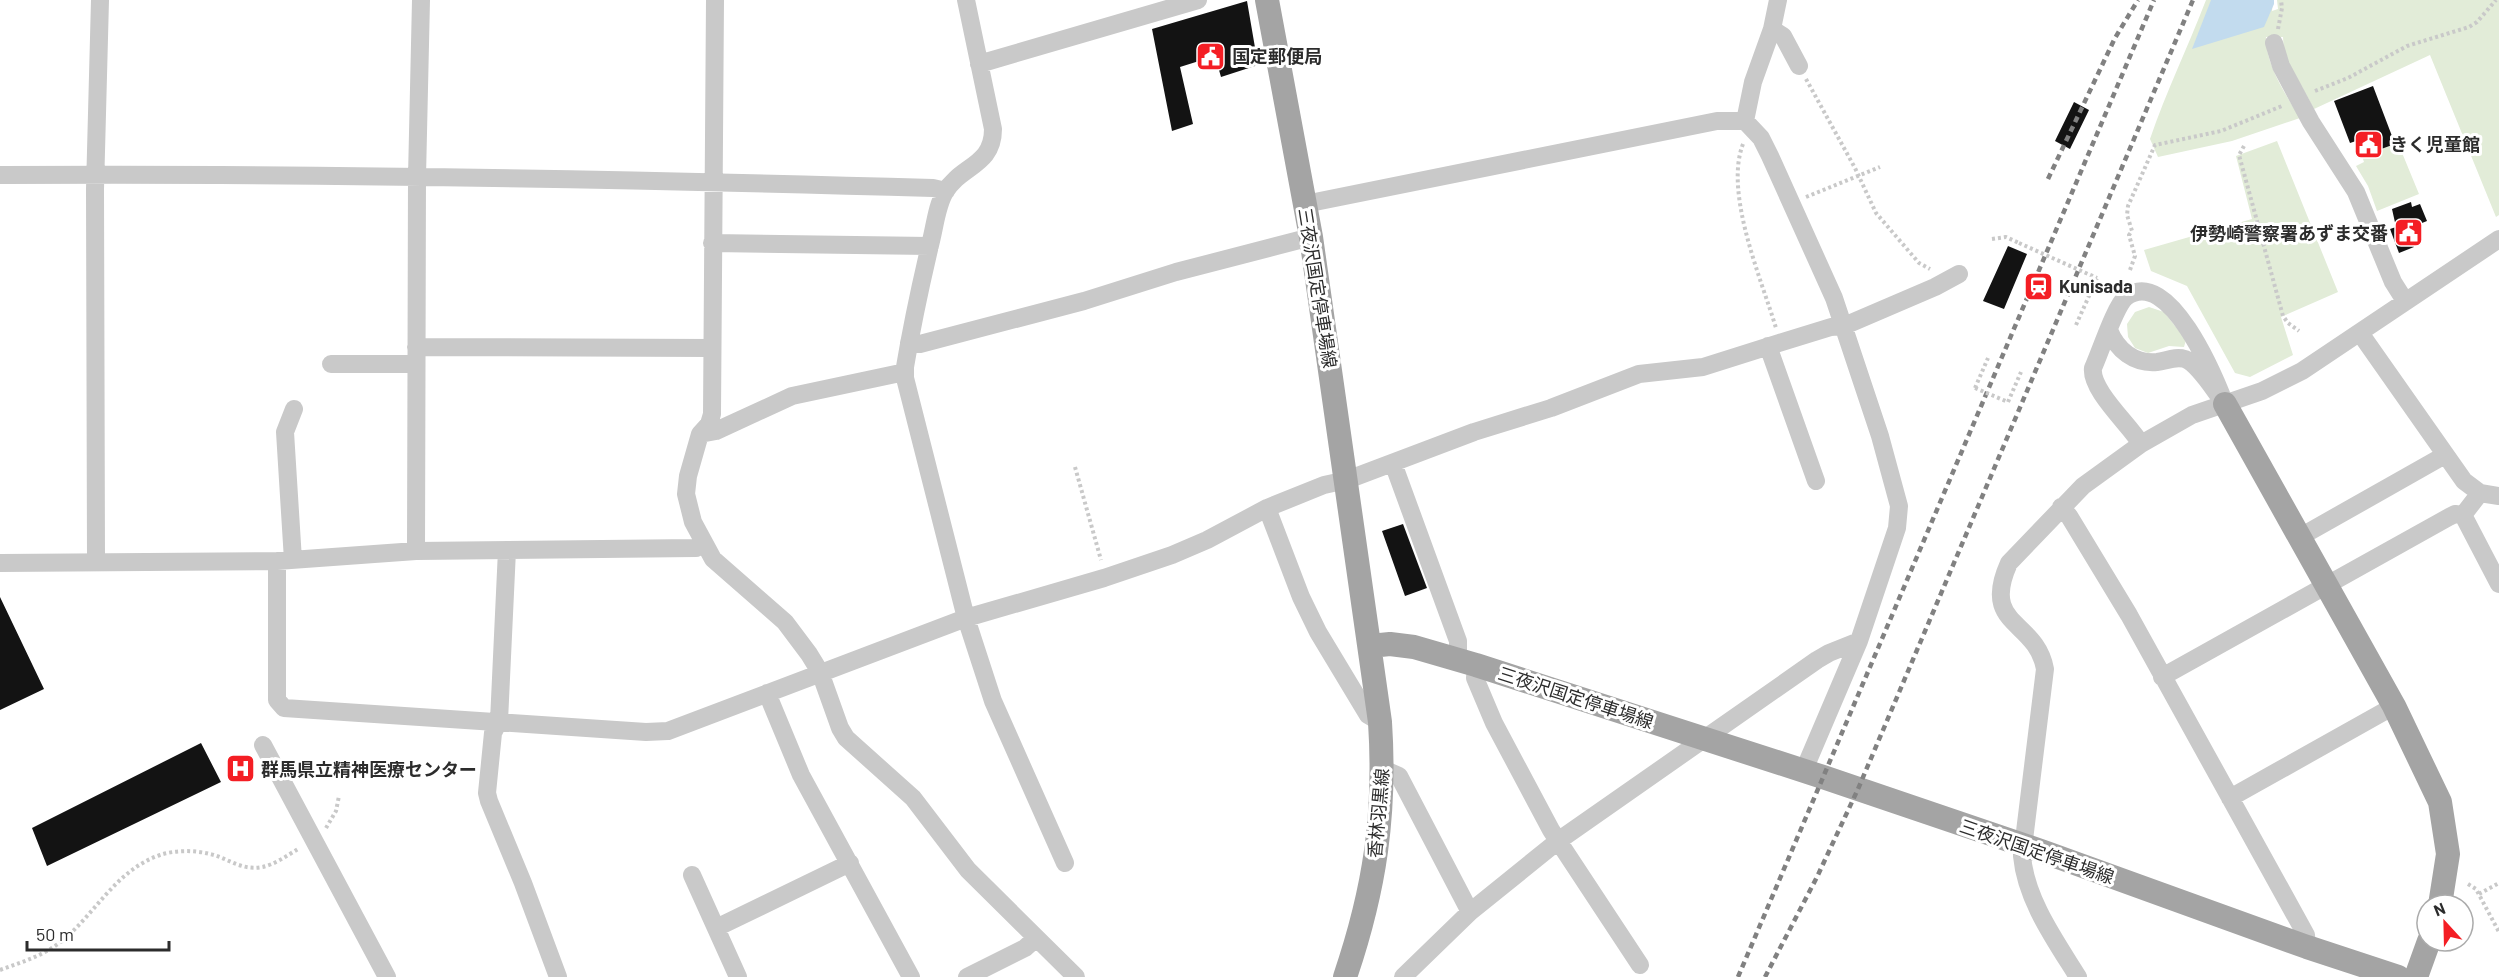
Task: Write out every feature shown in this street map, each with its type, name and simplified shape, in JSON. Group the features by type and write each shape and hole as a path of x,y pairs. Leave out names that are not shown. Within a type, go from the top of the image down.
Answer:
{"main road":[{"name":"三夜沢国定停車場線","path":"1267,0 1311,237 1370,646 1390,644 1414,647 1467,662 1804,770 2398,977"},
{"path":"2225,404 2394,706 2440,802 2448,854 2442,893"},
{"name":"香林羽黒線","path":"1345,977 1364,914 1380,828 1383,770 1380,722 1370,646"},
{"path":"2416,977 2425,953"}],"street":[{"path":"96,561 96,175 100,0"},
{"path":"416,551 417,177 421,0"},
{"path":"715,0 712,414 709,424 700,434 688,476 686,494 693,522 713,559 785,622 819,672 846,738 913,798 968,870 1035,939 1076,977"},
{"path":"966,0 993,129 992,146 983,159 960,175 946,191 930,246 905,372 966,618 993,700 1065,863"},
{"path":"979,64 1198,0"},
{"path":"1778,0 1772,29 1758,64 1749,125 1770,156 1834,298 1880,436 1899,506 1897,528 1859,641 1804,770"},
{"path":"1772,29 1783,36 1798,66"},
{"path":"2274,43 2274,50 2298,99 2356,192 2393,282 2405,301"},
{"path":"1305,204 1717,121 1749,125"},
{"path":"0,175 713,181 933,188 946,191"},
{"path":"909,343 920,344 1084,302 1176,272 1311,237"},
{"path":"2078,977 2055,939 2023,872 2023,846 2045,669 2037,647 2004,611 2000,591 2002,578 2009,563 2083,486 2142,444 2192,415 2262,391 2294,375 2499,239"},
{"path":"712,243 930,246"},
{"path":"294,409 285,432 285,560 277,700 284,708 659,732 682,727 819,672 966,618 1104,579 1172,555 1207,540 1267,508 1324,485 1347,480 1474,432 1551,408 1639,374 1703,367 1831,327 1844,326 1935,287 1959,274"},
{"path":"2142,444 2108,400 2093,376 2093,368 2120,304 2127,296 2141,292 2158,297 2176,312 2197,343 2215,376 2225,404"},
{"path":"2109,330 2119,348 2136,359 2151,362 2173,358 2188,360 2201,371 2210,387 2225,404"},
{"path":"2360,333 2464,481 2480,493 2499,496"},
{"path":"1774,344 1816,481"},
{"path":"331,364 416,356 712,348"},
{"path":"700,434 716,431 792,396 905,372"},
{"path":"2300,537 2445,455"},
{"path":"1393,463 1458,641 1494,723 1558,841 1640,965"},
{"path":"2463,515 2480,493"},
{"path":"2061,507 2069,516 2129,615 2306,935 2307,947"},
{"path":"1267,508 1301,597 1318,632 1368,715 1380,722"},
{"path":"2162,677 2449,516 2463,515"},
{"path":"2463,515 2499,584"},
{"path":"0,563 285,560 416,551 696,548 704,543"},
{"path":"507,550 499,722 493,733 487,793 524,883 558,977"},
{"path":"1403,977 1470,912 1558,841 1829,653 1859,641"},
{"path":"767,693 801,775 911,977"},
{"path":"2230,798 2394,706"},
{"path":"263,745 387,977"},
{"path":"1383,770 1398,776 1470,912"},
{"path":"716,928 849,862"},
{"path":"692,875 738,977"},
{"path":"967,977 1025,948 1035,939"}],"path":[{"path":"2274,43 2279,27 2281,0"},
{"path":"2130,270 2135,256 2130,235 2132,231 2127,215 2128,206 2155,145 2221,131 2348,78 2406,46 2469,27 2496,2 2499,7"},
{"path":"1798,66 1859,175 1876,213 1919,263 1931,269"},
{"path":"1749,125 1737,166 1739,199 1774,344"},
{"path":"2244,146 2240,155 2283,316 2299,331"},
{"path":"1792,203 1880,167"},
{"path":"1992,239 2006,237 2097,278 2076,325"},
{"path":"1988,358 1975,388 1986,393 2008,402 2021,372"},
{"path":"1075,467 1104,568 1104,579"},
{"path":"0,970 41,956 61,942 125,874 159,855 173,851 190,851 211,854 246,868 264,867 314,839 327,826 336,811 339,796"},
{"path":"2479,895 2499,883"},
{"path":"2468,884 2476,890 2499,932"}],"green space":[{"path":"2206,0 2273,0 2272,11 2278,9 2277,0 2499,0 2499,215 2496,217 2430,55 2314,109 2284,54 2283,37 2266,37 2273,69 2300,118 2232,141 2158,157 2150,139"},
{"path":"2277,141 2338,292 2281,317 2293,355 2250,377 2235,373 2187,286 2151,271 2144,250 2252,219 2236,156"},
{"path":"2398,143 2419,194 2377,211 2368,186 2356,166 2364,162 2362,156"},
{"path":"2149,307 2164,312 2186,340 2184,347 2169,346 2148,353 2135,348 2128,337 2127,324 2135,312"}],"water":[{"path":"2211,0 2274,0 2274,4 2264,27 2192,49"}],"building":[{"path":"1247,1 1258,65 1221,77 1215,56 1180,67 1193,124 1172,131 1152,29"},
{"path":"2373,86 2395,144 2362,156 2356,141 2350,143 2334,101"},
{"path":"2074,102 2089,110 2070,149 2055,141"},
{"path":"2411,202 2412,207 2420,204 2427,221 2407,229 2414,247 2399,253 2390,229 2396,227 2392,209"},
{"path":"2008,246 2027,254 2004,309 1983,301"},
{"path":"1403,524 1427,588 1405,596 1382,531"},
{"path":"0,597 44,689 0,710"},
{"path":"201,743 221,782 47,866 32,828"}],"railway":[{"path":"2048,179 2115,38 2138,0"},
{"path":"1738,977 2154,0"},
{"path":"1765,977 1817,877 1858,789 2193,0"}],"place":[{"name":"国定郵便局","path":"1211,56"},
{"name":"きく児童館","path":"2369,144"},
{"name":"伊勢崎警察署あずま交番","path":"2409,233"},
{"name":"Kunisada","path":"2038,286"},
{"name":"群馬県立精神医療センター","path":"240,769"}]}
